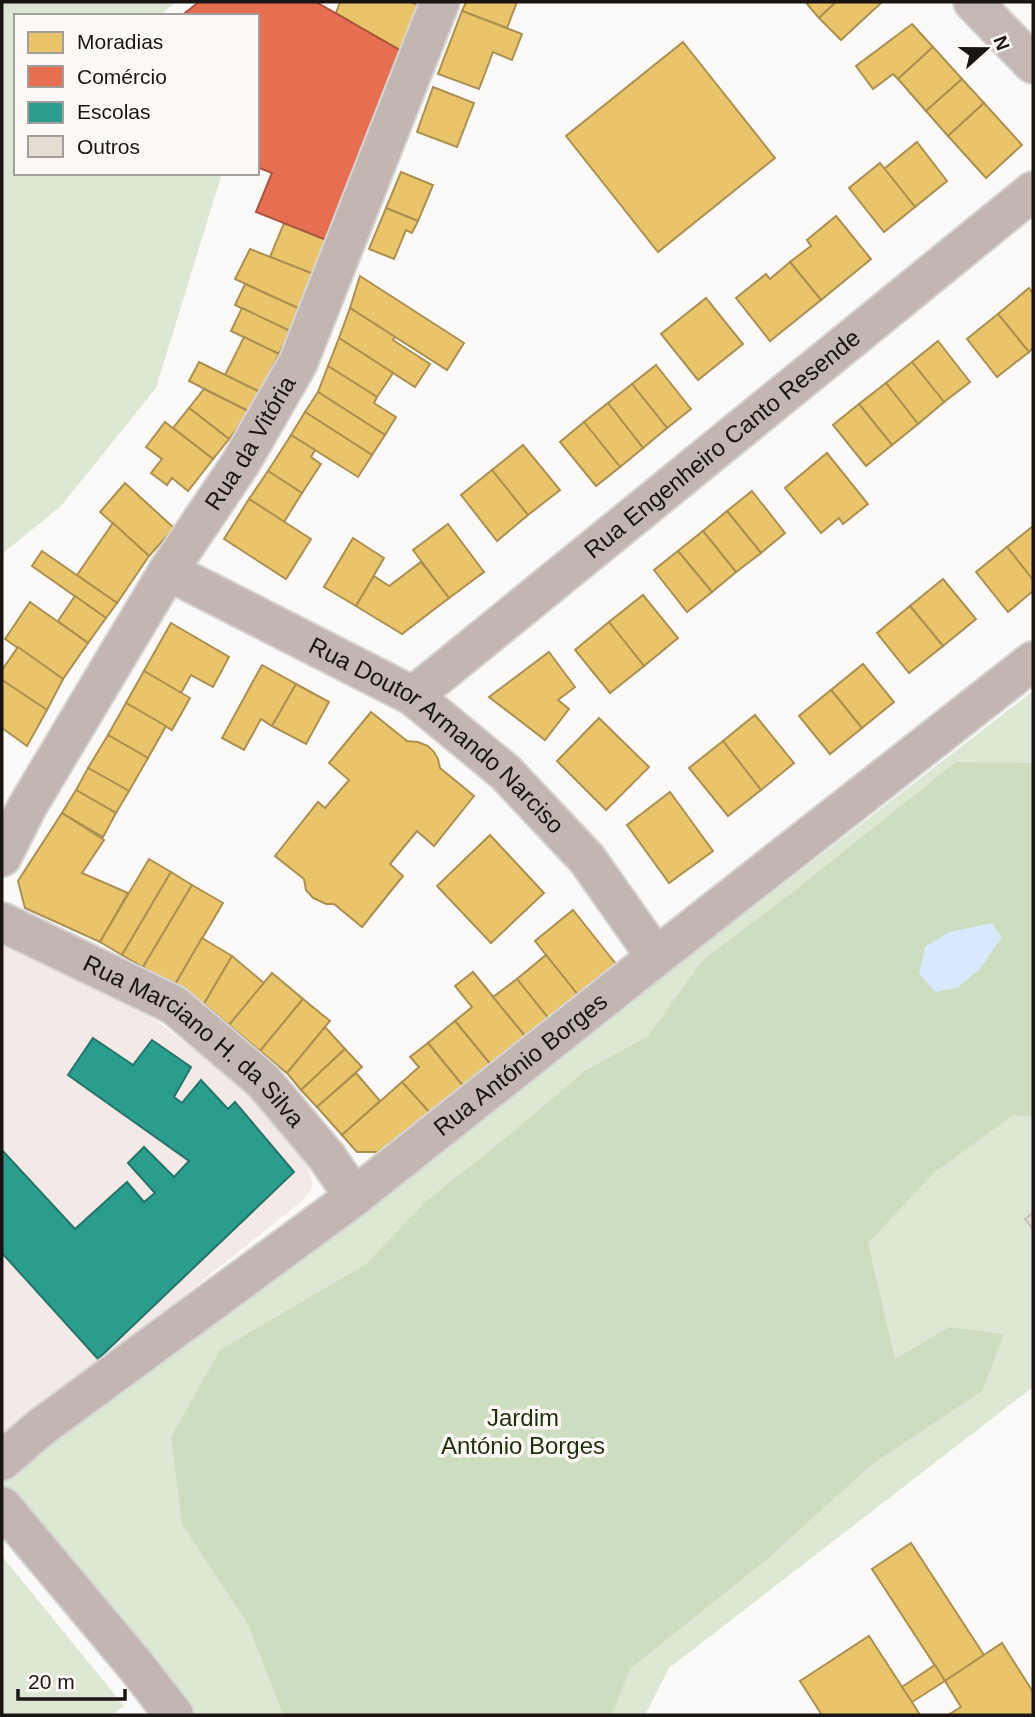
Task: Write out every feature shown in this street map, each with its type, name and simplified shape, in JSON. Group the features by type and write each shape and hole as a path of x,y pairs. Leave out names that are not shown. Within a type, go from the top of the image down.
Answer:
{"main road":[{"path":"973,2 1033,64"}],"street":[{"name":"Rua da Vitória","path":"2,857 27,807 168,571 240,464 298,363 440,2"},
{"name":"Rua Engenheiro Canto Resende","path":"413,696 1033,191"},
{"name":"Rua Doutor Armando Narciso","path":"168,571 413,696 505,772 587,859 656,957"},
{"name":"Rua António Borges","path":"2,1461 40,1428 355,1197 1033,661"},
{"name":"Rua Marciano H. da Silva","path":"2,922 174,1005 263,1081 327,1157 355,1197"},
{"path":"2,1506 174,1715"}],"shaded area":[{"path":"2,937 75,973 158,1022 234,1080 283,1128 308,1167 313,1186 302,1201 7,1437 2,1431"}],"green space":[{"path":"2,2 176,2 161,14 14,14 14,175 221,175 156,388 61,506 2,554"},
{"name":"Jardim António Borges","path":"1033,691 1033,1387 669,1668 645,1715 185,1715 2,1482"},
{"name":"Jardim António Borges","path":"956,762 1033,763 1033,1117 1013,1115 934,1173 868,1243 895,1359 949,1327 1004,1334 982,1391 871,1465 765,1561 630,1669 612,1715 283,1715 248,1624 182,1524 171,1437 220,1350 366,1264 426,1201 585,1071 648,1036 703,960"},
{"path":"2,1556 124,1706 112,1715 2,1715"}],"water":[{"path":"992,923 1002,937 979,970 957,988 935,992 919,973 925,947 949,932"}],"building: Moradias":[{"path":"340,2 410,2 421,6 403,52 336,13"},
{"path":"466,2 517,2 507,28 462,11"},
{"path":"836,2 819,18 807,4"},
{"path":"836,2 882,2 841,40 819,18"},
{"path":"462,11 522,34 512,60 493,52 479,89 438,74"},
{"path":"912,24 933,47 898,79 893,74 873,89 856,66"},
{"path":"683,42 775,158 658,252 566,136"},
{"path":"933,47 962,79 926,111 898,79"},
{"path":"962,79 984,103 948,136 926,111"},
{"path":"433,87 474,103 457,147 417,132"},
{"path":"984,103 1022,145 986,178 948,136"},
{"path":"917,142 947,181 915,207 884,169"},
{"path":"880,163 915,207 884,232 849,188"},
{"path":"401,172 433,185 418,221 386,208"},
{"path":"386,208 418,221 412,233 406,230 394,259 369,249"},
{"path":"836,216 871,259 821,300 790,262 811,246 807,240"},
{"path":"284,223 329,241 316,275 270,257"},
{"path":"250,249 316,275 300,309 235,279"},
{"path":"790,262 821,300 770,341 736,298 766,274 770,279"},
{"path":"360,276 464,343 447,370 350,308"},
{"path":"245,284 300,309 290,331 235,305"},
{"path":"1029,288 1033,293 1033,348 1029,352 998,314"},
{"path":"706,298 743,344 698,380 661,334"},
{"path":"242,308 290,331 279,354 231,331"},
{"path":"350,308 430,364 415,387 339,338"},
{"path":"998,314 1029,352 997,377 967,339"},
{"path":"244,337 279,354 260,392 225,375"},
{"path":"339,338 393,373 377,397 328,366"},
{"path":"938,341 970,382 944,402 912,362"},
{"path":"199,362 260,392 250,412 189,381"},
{"path":"912,362 944,402 918,424 886,383"},
{"path":"656,365 691,409 667,428 632,384"},
{"path":"328,366 377,397 374,403 396,417 385,435 318,392"},
{"path":"886,383 918,424 892,445 859,404"},
{"path":"632,384 667,428 643,448 608,403"},
{"path":"204,389 250,412 229,439 189,408"},
{"path":"318,392 385,435 372,455 305,412"},
{"path":"608,403 643,448 620,467 584,422"},
{"path":"859,404 892,445 866,466 833,425"},
{"path":"189,408 229,439 213,459 173,428"},
{"path":"305,412 372,455 358,477 291,435"},
{"path":"165,422 213,459 188,491 172,478 167,485 151,473 162,459 146,447"},
{"path":"584,422 620,467 596,486 560,442"},
{"path":"291,435 315,450 311,457 321,464 302,493 268,471"},
{"path":"523,445 560,490 528,515 492,470"},
{"path":"827,453 868,504 843,524 839,518 821,533 785,488"},
{"path":"492,470 528,515 497,541 461,495"},
{"path":"268,471 302,493 284,522 249,499"},
{"path":"125,483 174,528 149,556 100,512"},
{"path":"752,491 785,533 761,553 727,511"},
{"path":"249,499 311,539 286,579 224,539"},
{"path":"727,511 761,553 736,572 703,531"},
{"path":"113,523 149,556 117,603 77,575"},
{"path":"448,524 484,572 449,598 413,550"},
{"path":"1033,526 1033,580 1007,547"},
{"path":"703,531 736,572 712,592 678,551"},
{"path":"353,538 384,558 356,606 324,587"},
{"path":"1007,547 1033,580 1033,591 1008,612 976,572"},
{"path":"42,551 117,603 106,618 32,566"},
{"path":"678,551 712,592 687,612 654,570"},
{"path":"421,562 449,598 402,634 356,606 374,576 389,586"},
{"path":"943,579 976,619 943,646 910,606"},
{"path":"643,595 678,638 644,666 609,622"},
{"path":"75,596 106,618 88,643 58,621"},
{"path":"30,602 88,643 63,679 5,639"},
{"path":"910,606 943,646 909,673 877,633"},
{"path":"609,622 644,666 610,693 575,650"},
{"path":"171,623 229,657 213,687 191,675 181,693 144,671"},
{"path":"18,647 63,679 47,710 2,680 2,670"},
{"path":"549,652 575,687 558,700 569,709 545,740 489,697"},
{"path":"863,664 894,702 862,728 831,690"},
{"path":"262,665 296,684 272,726 261,719 244,750 222,738"},
{"path":"144,671 190,698 172,730 126,703"},
{"path":"2,680 47,710 27,746 2,728"},
{"path":"296,684 329,702 306,744 272,726"},
{"path":"831,690 862,728 830,754 799,716"},
{"path":"126,703 166,726 148,758 108,735"},
{"path":"371,712 407,741 428,746 438,759 440,768 474,796 434,846 417,831 390,864 403,876 362,927 334,904 326,904 313,898 306,890 304,879 275,856 318,802 325,808 349,780 329,763"},
{"path":"755,715 794,763 761,790 723,741"},
{"path":"599,718 649,767 606,810 557,761"},
{"path":"108,735 148,758 129,791 88,768"},
{"path":"723,741 761,790 728,816 689,768"},
{"path":"88,768 129,791 116,813 76,790"},
{"path":"76,790 116,813 103,837 62,813"},
{"path":"670,792 713,851 669,883 627,825"},
{"path":"62,813 104,840 82,873 128,893 100,942 25,908 18,881"},
{"path":"490,835 544,893 491,943 437,886"},
{"path":"149,859 171,872 122,955 100,942"},
{"path":"171,872 192,885 143,967 122,955"},
{"path":"192,885 223,903 174,986 143,967"},
{"path":"573,910 616,964 578,995 535,941"},
{"path":"202,938 232,956 204,1004 174,986"},
{"path":"546,955 578,995 549,1019 517,979"},
{"path":"232,956 264,983 229,1025 204,1004"},
{"path":"473,972 526,1037 491,1065 455,1021 472,1007 455,986"},
{"path":"272,973 303,999 260,1051 229,1025"},
{"path":"517,979 549,1019 526,1037 493,997"},
{"path":"303,999 330,1021 287,1073 260,1051"},
{"path":"455,1021 491,1065 464,1087 428,1043"},
{"path":"325,1027 345,1049 301,1090 287,1073"},
{"path":"428,1043 464,1087 431,1114 402,1082 419,1067 410,1057"},
{"path":"345,1049 362,1067 317,1107 301,1090"},
{"path":"356,1073 380,1101 342,1135 317,1107"},
{"path":"402,1082 431,1114 389,1152 357,1152 342,1135"},
{"path":"911,1543 984,1655 945,1681 872,1569"},
{"path":"869,1636 920,1715 822,1715 800,1681"},
{"path":"1002,1643 1033,1692 1033,1715 948,1715 961,1707 945,1681"},
{"path":"935,1665 945,1681 912,1702 902,1687"}],"building: Comércio":[{"path":"199,2 316,2 403,52 329,241 256,212 272,173 259,168 259,14 184,14"}],"building: Escolas":[{"path":"93,1038 133,1065 152,1040 191,1067 174,1097 182,1103 201,1080 228,1109 235,1102 294,1172 98,1359 2,1253 2,1150 75,1229 127,1182 144,1202 155,1193 128,1163 144,1147 174,1177 189,1161 68,1075"}],"building: Outros":[{"path":"1033,1213 1033,1229 1025,1219"}]}
